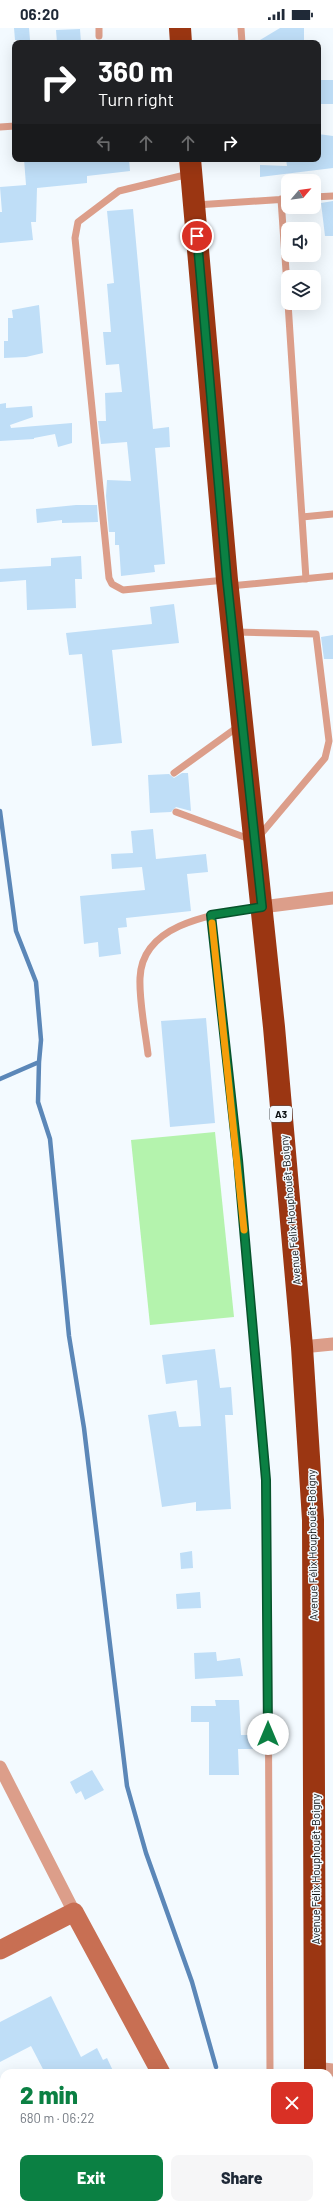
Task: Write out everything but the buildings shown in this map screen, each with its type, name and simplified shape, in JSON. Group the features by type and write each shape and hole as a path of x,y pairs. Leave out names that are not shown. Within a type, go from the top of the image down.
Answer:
{"highway":[{"path":"180,28 181,40"},
{"name":"Avenue Félix Houphouët-Boigny","path":"191,166 228,583 262,907 302,1347 313,1520 321,2069"}],"street":[{"path":"262,907 333,898"},
{"path":"302,1347 333,1344"},
{"path":"0,1767 74,1912 159,2069"},
{"path":"0,1950 74,1912"}],"lane":[{"path":"99,28 99,36"},
{"path":"241,28 242,40"},
{"path":"0,127 12,126"},
{"path":"191,166 118,191 78,222 75,238 109,578 112,584 123,590 333,576"},
{"path":"321,197 333,196"},
{"path":"194,205 281,199"},
{"path":"285,214 287,270"},
{"path":"288,310 306,579"},
{"path":"302,517 333,514"},
{"path":"176,812 255,841 325,758 329,741 316,634 233,632"},
{"path":"174,773 242,724"},
{"path":"148,1054 140,978 143,957 152,944 167,932 211,915 262,907"},
{"path":"211,915 238,1160 266,1480 270,2069"}],"green space":[{"path":"215,1132 234,1317 150,1325 131,1140"}],"waterway":[{"path":"0,811 16,931 36,982 41,1040 38,1102 50,1139 69,1336 84,1428 127,1786 146,1853 192,1982 216,2067"},
{"path":"0,1079 39,1062"}],"slow traffic":[{"path":"212,923 238,1160 244,1230"}],"route":[{"path":"197,236 227,580 262,907 211,915 238,1160 256,1351 266,1480 268,1734"}]}
